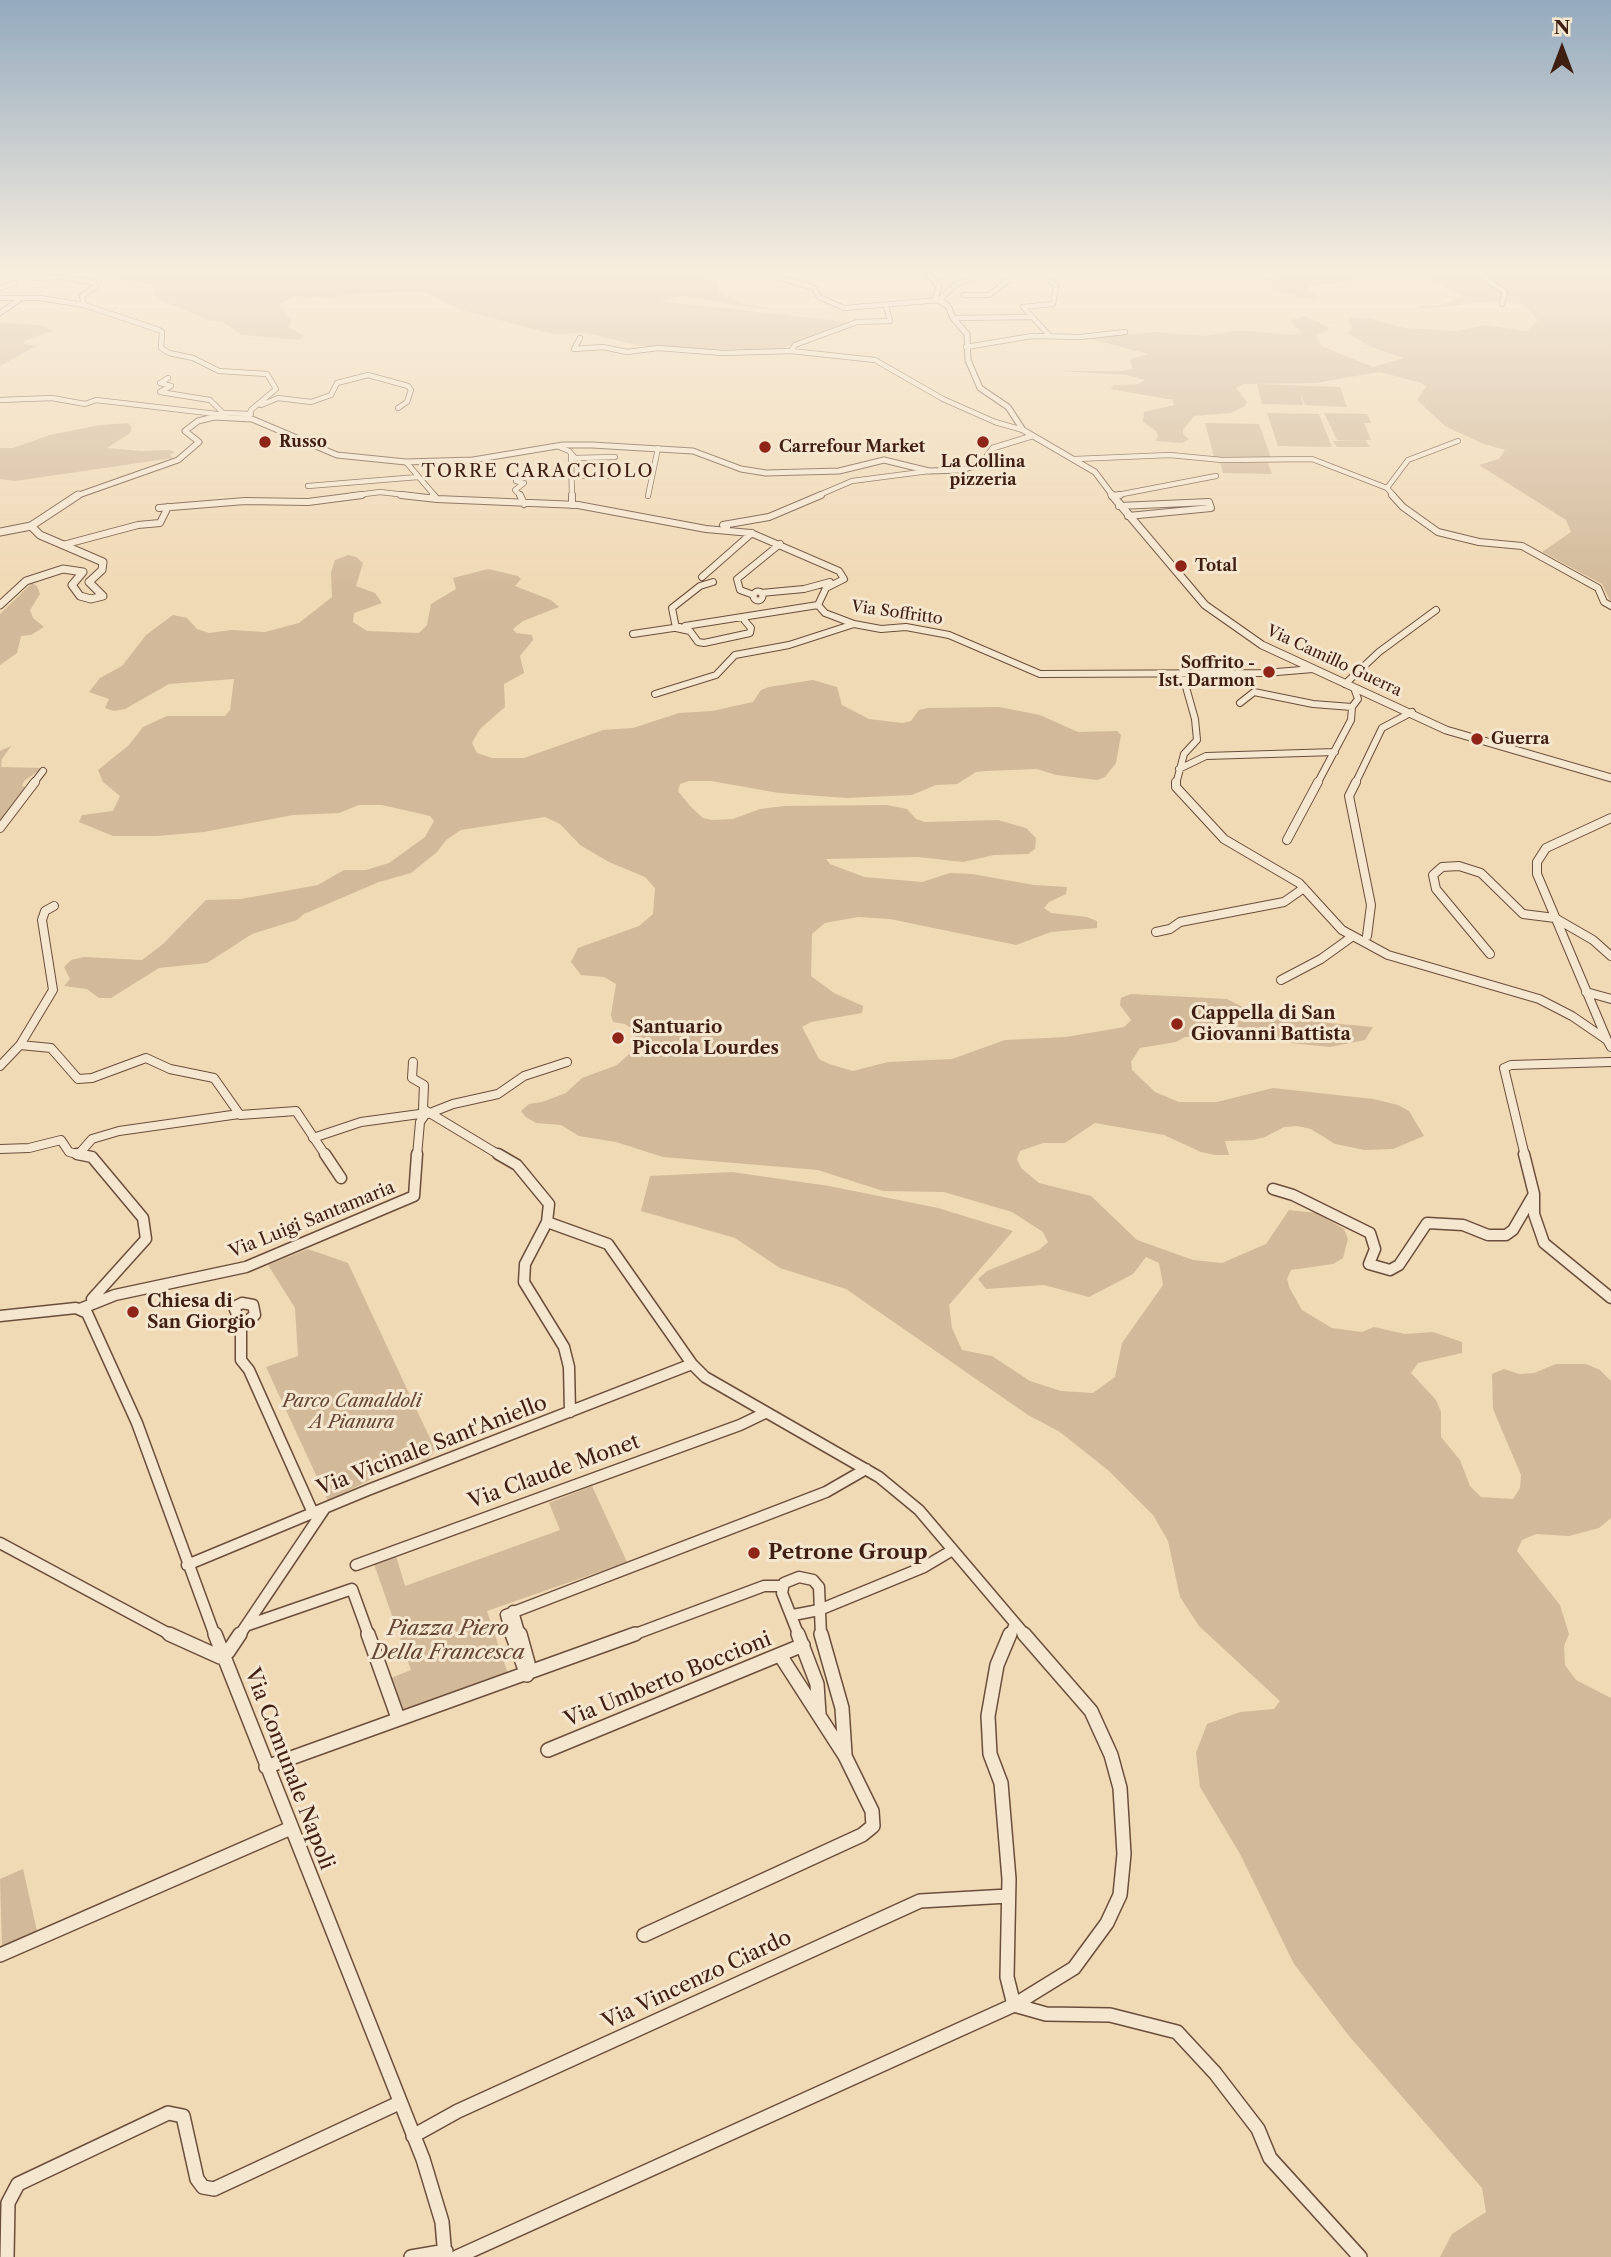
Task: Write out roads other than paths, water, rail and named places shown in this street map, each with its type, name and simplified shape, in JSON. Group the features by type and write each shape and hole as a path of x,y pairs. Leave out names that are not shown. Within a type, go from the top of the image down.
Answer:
{"street":[{"path":"167,378 160,383 171,386 160,392 211,400 223,413 247,417 332,454 406,462 473,460 557,446 658,448 700,452 756,473 839,471 884,460 929,471"},
{"path":"247,417 256,405 276,388 270,378"},
{"path":"256,405 278,398 311,402 328,397 337,383 355,378"},
{"path":"380,378 408,386 411,390 407,402 398,408"},
{"path":"910,378 943,399 1023,430"},
{"name":"Via Camillo Guerra","path":"976,378 979,388 1008,407 1023,430 1094,471 1119,506 1205,605 1262,645 1469,739 1611,778"},
{"path":"0,400 52,398 85,404 96,400 247,417"},
{"path":"0,532 31,526 85,491 124,480 185,455 200,442 185,434 198,421 215,417 247,417"},
{"path":"737,531 723,525 769,517 852,481 977,466 993,449 1032,436"},
{"path":"1387,488 1408,460 1458,441"},
{"path":"557,446 575,458 615,457"},
{"path":"648,497 658,448"},
{"path":"1075,459 1170,454 1222,460 1307,459 1372,480 1387,488 1403,507 1438,532 1488,543 1522,546 1598,588 1604,602 1611,606"},
{"path":"571,455 572,505"},
{"path":"406,462 437,499"},
{"path":"573,476 613,476"},
{"path":"1112,496 1216,476"},
{"path":"308,486 418,477"},
{"path":"516,481 524,483 515,490 521,495 524,504"},
{"path":"159,508 245,501 308,502 380,492 437,499 572,505 706,529 752,533 780,544 839,571 836,572 836,580 816,586 761,593 764,597 760,599 740,590 737,579 780,544"},
{"path":"1119,506 1209,502 1211,508 1128,516"},
{"path":"63,545 138,525 160,523 167,507"},
{"path":"0,605 26,581 46,572 63,569 83,572 72,585 80,596 91,600 102,598 89,582 104,566 103,562 40,535 31,526"},
{"path":"702,577 752,533"},
{"name":"Via Soffritto","path":"839,571 844,579 826,588 818,605 825,613 854,624 881,629 915,628 949,635 1040,674 1313,669"},
{"path":"713,582 700,586 672,608 671,614 681,627 690,631 698,642 704,643 750,633 751,628 745,621"},
{"path":"633,634 818,605"},
{"path":"1345,684 1379,652 1436,610"},
{"path":"655,694 716,676 736,654 789,645 854,624"},
{"path":"1182,673 1195,719 1197,740 1184,754 1178,769 1177,788 1224,839 1304,888 1342,930 1388,955 1546,1001 1610,1044"},
{"path":"1287,840 1351,720 1352,707 1358,699 1354,688"},
{"path":"1240,703 1254,692 1313,704 1352,707"},
{"path":"1367,936 1371,905 1349,796 1382,728 1412,712"},
{"path":"1178,769 1206,756 1335,752"},
{"path":"0,828 43,771"},
{"path":"1610,1044 1537,874 1540,854 1611,818"},
{"path":"1490,954 1436,889 1433,875 1442,867 1474,869 1523,914 1555,918 1593,940 1611,956"},
{"path":"1156,932 1170,929 1180,922 1284,902 1304,888"},
{"path":"0,1066 20,1045 38,1018 54,984 42,920 45,911 54,906"},
{"path":"1281,980 1327,955 1353,936"},
{"path":"1586,992 1611,999"},
{"path":"20,1045 51,1048 78,1080 86,1080 146,1058 170,1069 214,1078 239,1114"},
{"path":"413,1062 412,1078 424,1084 422,1108 517,1165 546,1199 550,1209 547,1222 525,1264 524,1282 564,1348 569,1367 570,1412"},
{"path":"313,1138 361,1122 429,1112 498,1094 524,1076 567,1062"},
{"path":"1611,1062 1511,1065 1504,1068 1534,1194 1534,1214 1545,1244 1611,1298"},
{"path":"78,1155 89,1140 108,1134 239,1114 294,1110 341,1178"},
{"name":"Via Luigi Santamaria","path":"80,1309 98,1299 246,1267 415,1195 420,1120 429,1112"},
{"path":"0,1149 29,1148 58,1140 69,1152 92,1157 144,1218 146,1239 142,1247 80,1309 60,1308 0,1316"},
{"path":"1273,1189 1293,1195 1370,1233 1375,1249 1369,1264 1390,1270 1407,1257 1427,1223 1463,1225 1488,1235 1506,1235 1513,1230 1534,1194"},
{"path":"411,2257 449,2255 1014,2006 1074,1968 1107,1923 1120,1895 1125,1817 1111,1755 1091,1711 908,1498 866,1469 705,1377 692,1364 608,1244 547,1222"},
{"name":"Via Comunale Napoli","path":"80,1309 96,1327 137,1423 187,1565 413,2136 442,2222 449,2255"},
{"path":"241,1325 241,1360 249,1370 313,1513"},
{"name":"Via Vicinale Sant'Aniello","path":"187,1565 692,1364"},
{"name":"Via Claude Monet","path":"356,1565 740,1425 765,1413"},
{"path":"527,1675 528,1663 513,1611 826,1492 866,1469"},
{"path":"0,1543 170,1635 217,1656 224,1656 326,1508"},
{"path":"793,1615 820,1610 924,1567 951,1551"},
{"path":"266,1766 527,1675 764,1586 782,1586 790,1579 799,1577 813,1580 821,1594 821,1635 845,1720 845,1756"},
{"path":"782,1586 784,1598 793,1615 817,1684 819,1714"},
{"path":"247,1625 352,1589 398,1718"},
{"path":"1014,2006 1007,1977 1008,1896 1001,1783 990,1754 988,1716 997,1665 1015,1624"},
{"name":"Via Umberto Boccioni","path":"548,1750 803,1645"},
{"path":"644,1935 868,1831 873,1826 872,1811 845,1756 780,1655"},
{"path":"0,1955 291,1828"},
{"name":"Via Vincenzo Ciardo","path":"413,2136 458,2111 920,1901 1008,1896"},
{"path":"1014,2006 1046,2014 1110,2015 1177,2032 1216,2073 1251,2119 1270,2158 1360,2257"},
{"path":"7,2257 8,2203 18,2184 168,2113 183,2116 197,2179 203,2187 214,2189 399,2103"}],"place":[{"name":"Russo","path":"265,442"},
{"name":"La Collina pizzeria","path":"983,442"},
{"name":"Carrefour Market","path":"765,447"},
{"name":"Total","path":"1181,566"},
{"name":"Soffrito - Ist. Darmon","path":"1269,672"},
{"name":"Guerra","path":"1477,739"},
{"name":"Cappella di San Giovanni Battista","path":"1177,1024"},
{"name":"Santuario Piccola Lourdes","path":"618,1038"},
{"name":"Chiesa di San Giorgio","path":"133,1312"},
{"name":"Petrone Group","path":"754,1553"}],"district":[{"name":"TORRE CARACCIOLO","path":"538,472"}],"park label":[{"name":"Parco Camaldoli A Pianura","path":"352,1412"},
{"name":"Piazza Piero Della Francesca","path":"448,1641"}]}
